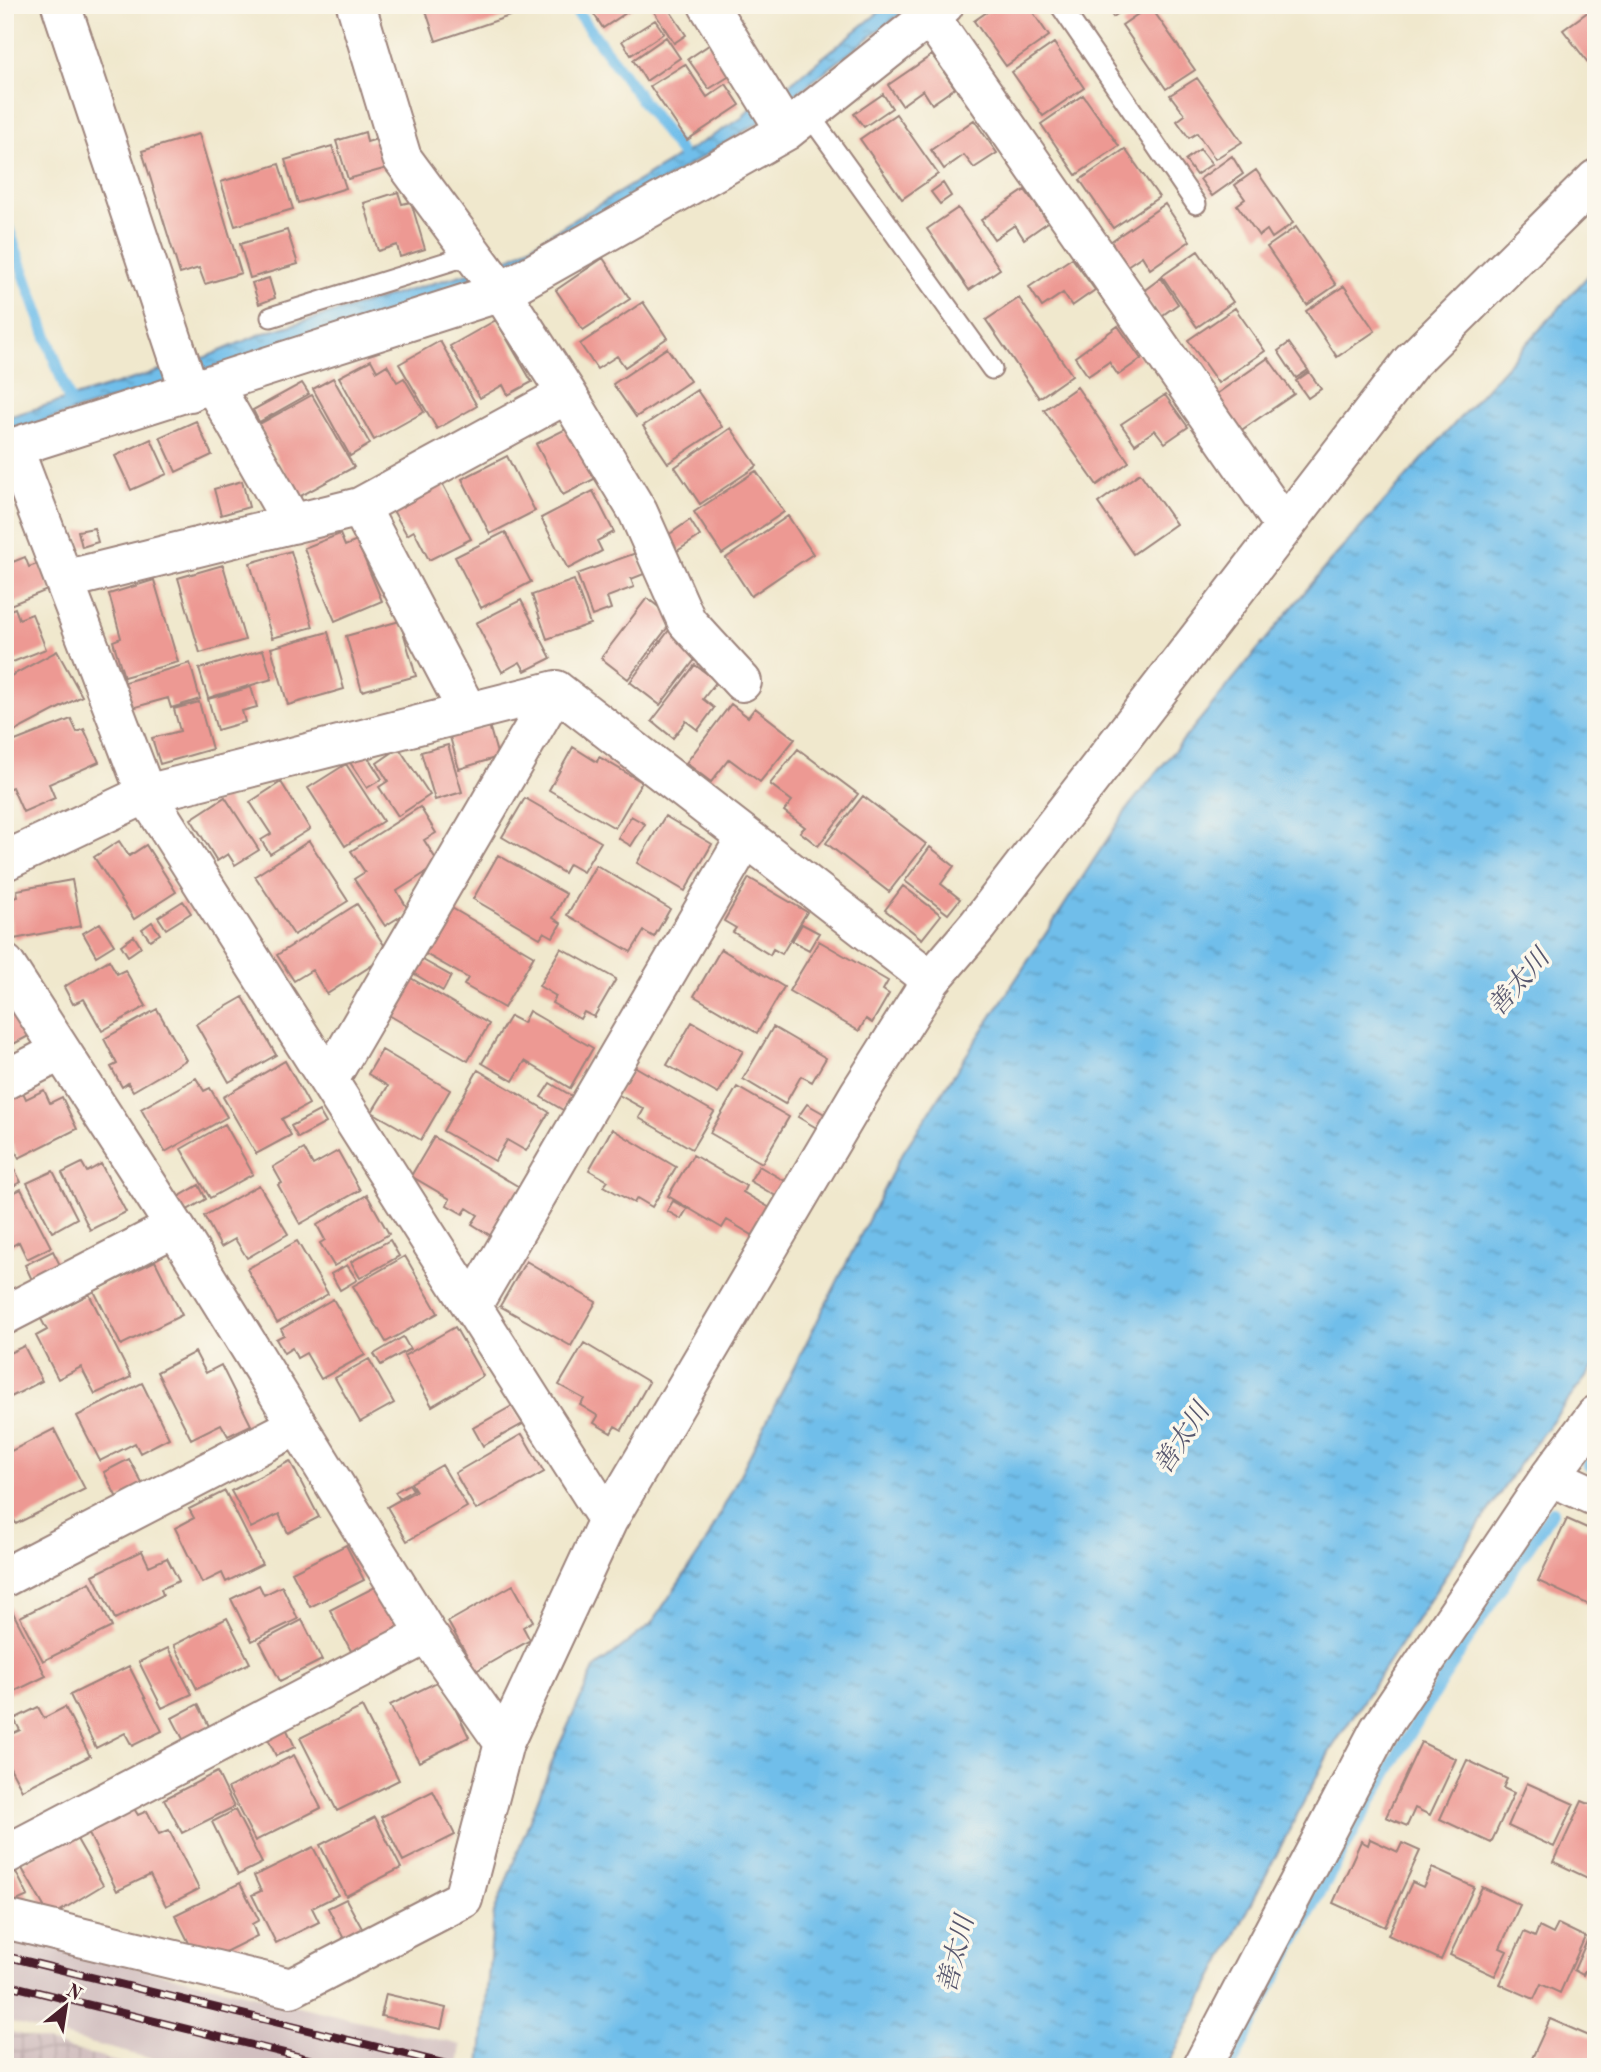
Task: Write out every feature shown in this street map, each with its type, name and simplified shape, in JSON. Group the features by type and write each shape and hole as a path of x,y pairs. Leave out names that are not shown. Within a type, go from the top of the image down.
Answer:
{"street":[{"path":"61,5 192,380 293,524"},
{"path":"356,5 402,158 487,274 567,394 638,512 687,622 742,682"},
{"path":"708,5 783,113"},
{"path":"608,1520 146,794 64,580 9,449 487,274 783,113 932,9 1284,525"},
{"path":"5,1919 291,1988 463,1899 504,1743 608,1520 852,1106 931,980 978,925 1411,362 1596,179"},
{"path":"64,580 360,507 567,394"},
{"path":"360,507 468,712"},
{"path":"556,690 931,980"},
{"path":"5,861 146,794 556,690"},
{"path":"329,1080 556,690"},
{"path":"472,1306 746,837"},
{"path":"5,964 175,1227 427,1634 504,1743"},
{"path":"5,1080 61,1051"},
{"path":"5,1315 175,1227"},
{"path":"1202,2067 1380,1730 1550,1476 1596,1415"},
{"path":"5,1577 298,1425"},
{"path":"1550,1476 1596,1497"},
{"path":"5,1854 427,1634"}],"lane":[{"path":"1060,5 1196,204"},
{"path":"783,113 992,369"},
{"path":"271,317 487,274"}],"shaded area":[{"path":"5,1936 461,2045 458,2067 183,2067 5,2021"},
{"path":"5,2030 134,2067 5,2067"}],"water":[{"path":"888,5 912,5 758,123 508,275 5,433 5,418 206,357 261,334 502,263 742,118 750,108 786,87"},
{"name":"善太川","path":"1596,267 1596,1364 1520,1463 1330,1751 1167,2067 480,2067 494,1913 556,1752 594,1669 651,1624 705,1544 900,1157 1129,806 1327,565"}],"building":[{"path":"424,5 532,5 533,8 436,41"},
{"path":"588,5 638,5 603,28"},
{"path":"666,5 686,35 674,43 651,7"},
{"path":"997,5 1028,5 1049,36 1006,66 974,21"},
{"path":"1105,5 1130,5 1113,17"},
{"path":"1150,6 1195,70 1166,89 1122,25"},
{"path":"1596,6 1596,73 1563,30"},
{"path":"655,20 664,33 631,55 622,41"},
{"path":"666,37 680,58 646,81 633,60"},
{"path":"712,43 733,74 709,89 688,59"},
{"path":"1054,43 1084,88 1043,116 1012,72"},
{"path":"932,55 955,88 932,104 923,90 902,105 888,85"},
{"path":"685,64 707,97 726,84 740,105 687,140 650,86"},
{"path":"1197,78 1242,142 1215,159 1197,133 1189,138 1177,121 1185,115 1170,95"},
{"path":"883,94 892,108 864,127 854,114"},
{"path":"1083,95 1119,146 1076,175 1041,124"},
{"path":"896,114 938,174 902,199 860,139"},
{"path":"974,120 997,153 974,168 964,155 944,169 931,150"},
{"path":"365,132 367,142 377,139 387,168 348,179 336,141"},
{"path":"199,134 241,273 205,284 199,268 180,274 142,151"},
{"path":"332,146 346,188 298,203 285,160"},
{"path":"1125,149 1159,197 1113,228 1080,180"},
{"path":"1200,149 1212,164 1196,175 1185,160"},
{"path":"1232,156 1243,174 1212,196 1200,179"},
{"path":"279,164 293,209 235,226 221,182"},
{"path":"1256,170 1293,223 1272,238 1267,230 1259,236 1237,205 1245,199 1235,185"},
{"path":"943,183 951,196 940,204 931,192"},
{"path":"1025,190 1048,222 1024,239 1015,225 994,239 981,220"},
{"path":"398,192 402,204 411,202 425,249 400,257 397,245 378,251 364,203"},
{"path":"1165,204 1190,241 1150,269 1142,256 1127,266 1110,242"},
{"path":"958,208 1000,269 969,290 927,229"},
{"path":"1296,227 1336,285 1307,305 1267,247"},
{"path":"287,230 298,264 250,278 240,244"},
{"path":"1198,251 1233,302 1197,327 1162,276"},
{"path":"603,258 630,299 583,330 556,290"},
{"path":"1072,258 1095,290 1072,306 1063,293 1042,307 1029,287"},
{"path":"269,278 275,298 259,304 252,283"},
{"path":"1161,278 1178,304 1160,317 1142,292"},
{"path":"1344,286 1375,331 1337,357 1306,311"},
{"path":"1019,298 1072,375 1039,398 986,320"},
{"path":"643,302 667,338 625,367 617,356 597,369 580,344"},
{"path":"1235,308 1265,351 1218,383 1188,340"},
{"path":"496,320 532,382 508,395 503,385 480,398 450,346"},
{"path":"1118,326 1141,359 1118,375 1109,362 1088,376 1075,357"},
{"path":"440,341 477,406 437,429 399,364"},
{"path":"1289,343 1308,370 1296,378 1278,351"},
{"path":"667,348 690,381 636,417 613,384"},
{"path":"1268,358 1294,394 1240,431 1215,395"},
{"path":"371,360 377,371 387,365 397,382 404,378 424,412 374,440 339,377"},
{"path":"1309,372 1321,389 1308,398 1296,381"},
{"path":"333,378 370,444 350,456 313,389"},
{"path":"302,383 309,394 259,422 253,410"},
{"path":"1077,387 1129,462 1097,485 1044,410"},
{"path":"697,390 722,427 668,463 643,426"},
{"path":"312,395 354,467 299,497 258,425"},
{"path":"1165,395 1188,427 1165,443 1155,430 1135,444 1121,424"},
{"path":"196,421 212,455 176,472 160,437"},
{"path":"572,426 598,477 563,495 536,444"},
{"path":"731,428 757,466 700,504 675,467"},
{"path":"151,439 167,474 131,490 115,456"},
{"path":"507,456 535,511 490,534 462,479"},
{"path":"756,471 784,512 722,554 694,512"},
{"path":"1140,473 1176,524 1133,554 1098,503"},
{"path":"242,481 249,507 221,515 214,489"},
{"path":"441,481 471,539 429,560 414,531 407,535 391,507"},
{"path":"593,491 614,532 597,541 602,551 568,569 541,518"},
{"path":"788,516 813,554 751,596 726,558"},
{"path":"690,520 700,536 674,553 664,538"},
{"path":"94,528 98,542 82,547 78,531"},
{"path":"505,532 531,582 481,608 455,557"},
{"path":"340,534 345,546 357,541 382,601 335,621 304,548"},
{"path":"9,551 13,562 25,557 29,567 40,563 50,589 5,607 5,552"},
{"path":"291,551 313,627 272,638 250,563"},
{"path":"636,553 644,574 631,579 634,587 607,597 611,609 592,616 577,574"},
{"path":"223,565 245,640 200,653 178,578"},
{"path":"154,580 178,662 124,677 113,641 121,638 109,594"},
{"path":"574,580 590,624 547,639 532,595"},
{"path":"647,598 674,619 628,679 601,658"},
{"path":"521,600 551,658 525,671 520,662 502,672 476,623"},
{"path":"15,608 19,619 32,614 46,649 5,665 5,612"},
{"path":"400,621 416,676 362,691 346,636"},
{"path":"670,629 700,653 660,705 630,682"},
{"path":"328,632 344,689 288,705 271,648"},
{"path":"263,650 272,679 208,698 199,669"},
{"path":"57,651 82,696 8,735 5,729 5,679"},
{"path":"190,663 200,699 171,708 168,698 132,708 125,682"},
{"path":"695,665 717,681 703,699 714,708 698,730 686,721 673,738 652,721"},
{"path":"251,687 257,707 242,711 245,722 217,730 208,699"},
{"path":"199,702 212,749 160,764 152,738 180,731 174,709"},
{"path":"731,704 748,717 755,708 795,739 760,782 729,759 711,782 686,763"},
{"path":"71,719 77,732 84,729 99,762 49,784 55,798 23,812 12,787 5,790 5,745"},
{"path":"489,725 498,757 459,769 450,737"},
{"path":"448,745 462,792 435,800 421,752"},
{"path":"573,747 597,762 599,757 642,782 615,828 549,790"},
{"path":"399,748 430,795 398,816 379,787 388,781 377,763"},
{"path":"798,749 858,794 818,846 800,832 805,827 784,811 792,801 770,784"},
{"path":"364,751 382,779 367,788 349,761"},
{"path":"346,764 383,821 345,846 308,788"},
{"path":"281,782 310,829 270,854 261,840 271,834 250,802"},
{"path":"863,796 926,844 889,892 826,843"},
{"path":"225,797 259,850 235,865 228,854 217,861 191,819"},
{"path":"525,798 601,842 583,872 569,864 564,873 502,837"},
{"path":"420,807 436,833 424,840 439,864 397,891 409,911 385,926 354,879 365,872 351,851"},
{"path":"631,816 645,824 631,846 618,838"},
{"path":"665,816 712,844 685,891 637,863"},
{"path":"119,841 129,856 146,845 176,892 134,919 94,857"},
{"path":"309,841 348,901 294,935 255,876"},
{"path":"930,847 954,866 941,884 960,899 948,914 905,881"},
{"path":"498,855 566,894 553,918 561,923 553,937 544,932 540,938 473,899"},
{"path":"596,865 670,909 654,937 644,931 631,952 567,915"},
{"path":"749,878 807,912 782,954 773,949 770,955 733,932 736,928 724,921"},
{"path":"72,880 81,926 14,939 7,899 18,897 17,890"},
{"path":"903,886 941,915 922,939 885,910"},
{"path":"183,901 191,913 166,929 158,917"},
{"path":"357,904 384,945 374,964 327,994 312,970 294,981 277,955"},
{"path":"450,907 534,956 504,1008 464,985 468,978 424,953"},
{"path":"152,922 160,934 150,940 142,929"},
{"path":"100,923 114,945 96,956 83,933"},
{"path":"802,924 819,933 809,950 792,941"},
{"path":"134,936 141,947 128,956 121,945"},
{"path":"819,941 888,981 883,990 889,994 872,1023 866,1019 859,1031 789,991"},
{"path":"561,948 616,979 594,1017 584,1012 580,1019 552,1003 556,996 539,986"},
{"path":"721,949 784,987 757,1033 694,996"},
{"path":"421,959 451,976 443,991 413,973"},
{"path":"109,960 117,974 125,970 146,1006 102,1031 84,999 73,1004 64,987"},
{"path":"409,977 489,1024 468,1061 387,1014"},
{"path":"243,997 276,1055 229,1082 196,1024"},
{"path":"23,1006 36,1032 6,1048 5,1015"},
{"path":"157,1009 186,1060 133,1091 128,1083 122,1087 111,1067 117,1064 104,1039"},
{"path":"529,1011 593,1048 570,1088 525,1061 513,1081 482,1063 510,1016 523,1023"},
{"path":"692,1022 743,1051 718,1094 667,1065"},
{"path":"773,1027 826,1058 812,1082 801,1076 785,1104 743,1079"},
{"path":"382,1050 450,1090 421,1140 372,1112 388,1086 368,1074"},
{"path":"285,1061 309,1104 282,1119 291,1135 256,1154 223,1097"},
{"path":"634,1066 714,1112 692,1149 639,1118 644,1109 617,1094"},
{"path":"478,1070 549,1112 526,1151 507,1140 495,1161 443,1131"},
{"path":"196,1078 204,1091 210,1088 227,1117 165,1152 141,1109"},
{"path":"550,1083 572,1096 563,1110 541,1097"},
{"path":"737,1087 789,1117 762,1163 710,1133"},
{"path":"22,1090 26,1099 44,1090 50,1103 62,1097 77,1129 19,1158 5,1131 5,1098"},
{"path":"807,1104 835,1120 827,1134 798,1117"},
{"path":"319,1111 326,1123 298,1138 291,1126"},
{"path":"225,1124 253,1174 210,1198 181,1149"},
{"path":"612,1129 676,1167 652,1207 637,1198 634,1203 604,1186 608,1181 589,1170"},
{"path":"434,1137 521,1188 493,1237 472,1224 478,1215 467,1208 463,1214 447,1205 450,1199 411,1176"},
{"path":"304,1149 313,1165 338,1151 360,1190 300,1224 278,1185 282,1183 273,1167"},
{"path":"5,1151 21,1182 5,1190"},
{"path":"693,1155 746,1186 743,1192 770,1208 754,1236 727,1220 722,1228 668,1196"},
{"path":"82,1163 87,1172 101,1164 126,1212 90,1230 62,1173"},
{"path":"759,1166 790,1184 781,1199 750,1181"},
{"path":"53,1171 77,1218 52,1232 27,1183"},
{"path":"199,1185 206,1199 182,1213 175,1199"},
{"path":"259,1185 288,1234 247,1258 235,1239 221,1247 204,1216"},
{"path":"21,1189 51,1247 27,1259 19,1242 5,1250 5,1197"},
{"path":"367,1195 389,1234 334,1266 320,1243 325,1240 317,1225"},
{"path":"673,1201 687,1209 681,1219 667,1211"},
{"path":"390,1240 399,1256 360,1278 351,1262"},
{"path":"297,1241 328,1294 277,1323 247,1269"},
{"path":"53,1251 61,1267 33,1282 25,1265"},
{"path":"405,1256 438,1313 386,1342 353,1286"},
{"path":"155,1261 182,1315 121,1345 94,1291"},
{"path":"526,1261 596,1302 571,1346 500,1306"},
{"path":"347,1265 357,1280 340,1290 331,1274"},
{"path":"89,1294 131,1377 95,1394 81,1367 58,1379 36,1336 47,1330 41,1319"},
{"path":"333,1299 365,1355 321,1379 306,1353 297,1358 292,1348 284,1353 276,1339 284,1335 281,1329"},
{"path":"455,1327 483,1376 432,1406 404,1356"},
{"path":"403,1337 410,1349 381,1365 374,1354"},
{"path":"584,1343 649,1382 622,1430 615,1426 611,1433 594,1423 598,1416 580,1405 584,1399 559,1385"},
{"path":"24,1346 42,1381 5,1400 5,1355"},
{"path":"195,1352 206,1373 221,1365 251,1425 228,1436 221,1424 191,1439 157,1372"},
{"path":"369,1359 394,1403 360,1422 335,1378"},
{"path":"142,1383 169,1438 140,1453 135,1443 100,1461 77,1416"},
{"path":"512,1406 523,1424 483,1446 473,1428"},
{"path":"54,1429 85,1489 16,1524 5,1503 5,1454"},
{"path":"522,1434 544,1472 476,1510 455,1473"},
{"path":"129,1459 144,1487 118,1500 104,1472"},
{"path":"290,1461 319,1517 288,1533 279,1514 251,1528 231,1491"},
{"path":"442,1465 467,1507 407,1541 387,1507 416,1491 411,1483"},
{"path":"409,1484 413,1490 399,1498 395,1492"},
{"path":"225,1491 262,1564 226,1582 222,1573 202,1583 175,1528 194,1518 189,1509"},
{"path":"1567,1519 1596,1532 1596,1608 1538,1581"},
{"path":"346,1545 364,1580 310,1607 292,1572"},
{"path":"142,1551 149,1566 167,1558 179,1581 161,1589 163,1595 115,1619 93,1575"},
{"path":"90,1582 112,1627 43,1661 20,1617"},
{"path":"259,1585 264,1595 282,1586 298,1619 252,1641 231,1599"},
{"path":"379,1585 401,1628 352,1653 330,1610"},
{"path":"513,1585 533,1621 523,1627 530,1640 476,1671 448,1622"},
{"path":"8,1603 46,1676 5,1696 5,1604"},
{"path":"227,1618 250,1663 197,1689 174,1645"},
{"path":"302,1620 322,1660 280,1681 260,1642"},
{"path":"168,1648 192,1694 162,1708 139,1662"},
{"path":"129,1666 162,1731 132,1746 125,1733 96,1748 70,1695"},
{"path":"441,1680 469,1737 419,1762 390,1705"},
{"path":"198,1704 210,1728 184,1741 172,1718"},
{"path":"38,1707 44,1718 65,1707 90,1756 22,1790 5,1758 5,1737 20,1730 14,1719"},
{"path":"362,1707 399,1780 337,1811 300,1738"},
{"path":"286,1728 295,1747 276,1756 267,1737"},
{"path":"1421,1742 1456,1759 1430,1815 1415,1808 1407,1826 1386,1817"},
{"path":"294,1755 321,1808 255,1841 228,1788"},
{"path":"1467,1760 1507,1779 1503,1788 1514,1793 1491,1843 1440,1819"},
{"path":"217,1772 234,1807 182,1833 164,1799"},
{"path":"1527,1783 1574,1804 1554,1847 1508,1826"},
{"path":"433,1791 455,1835 403,1861 381,1817"},
{"path":"1582,1801 1596,1807 1596,1882 1554,1862"},
{"path":"133,1807 138,1815 147,1811 159,1834 169,1830 199,1889 166,1906 150,1875 117,1891 87,1830"},
{"path":"235,1810 262,1863 238,1875 212,1822"},
{"path":"375,1817 401,1868 346,1896 320,1845"},
{"path":"74,1834 103,1885 50,1917 20,1865"},
{"path":"1370,1839 1398,1852 1402,1843 1420,1851 1385,1927 1333,1903 1361,1841 1368,1845"},
{"path":"313,1847 338,1895 312,1908 319,1922 276,1943 252,1895 261,1891 254,1876"},
{"path":"1432,1868 1474,1887 1441,1960 1388,1935 1412,1882 1423,1887"},
{"path":"15,1870 28,1896 5,1906 5,1874"},
{"path":"240,1883 259,1920 252,1924 257,1936 211,1959 205,1947 194,1953 175,1915"},
{"path":"1482,1887 1520,1905 1500,1948 1507,1951 1495,1976 1450,1955"},
{"path":"346,1899 364,1932 345,1941 328,1908"},
{"path":"1558,1924 1585,1937 1560,1993 1541,1984 1534,1999 1500,1984 1524,1932 1535,1937 1539,1927 1553,1934"},
{"path":"1590,1934 1596,1937 1596,1946 1583,1975 1574,1970"},
{"path":"386,1994 446,2008 441,2029 381,2016"},
{"path":"1550,2019 1596,2039 1596,2067 1528,2067"}],"waterway":[{"path":"572,5 680,152"},
{"path":"5,220 69,399"},
{"path":"1588,1465 1596,1454"},
{"path":"1231,2067 1303,1924 1381,1783 1464,1646 1552,1512"}],"railway":[{"path":"5,1956 459,2067"},
{"path":"5,1984 341,2067"}]}
